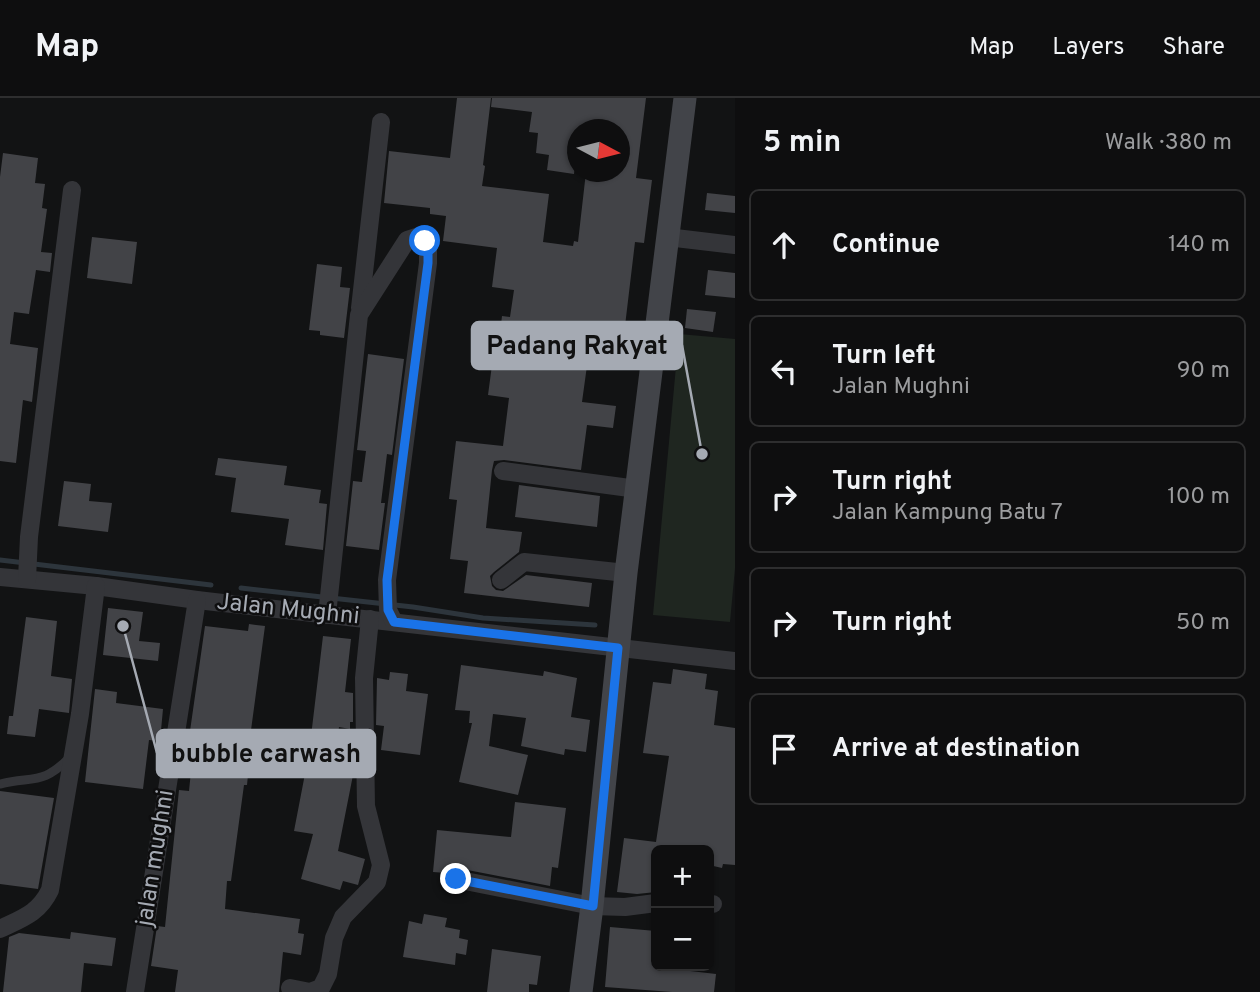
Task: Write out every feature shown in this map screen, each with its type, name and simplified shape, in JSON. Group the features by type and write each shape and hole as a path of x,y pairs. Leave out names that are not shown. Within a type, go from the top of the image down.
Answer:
{"street":[{"path":"581,992 593,906 626,573 685,98"},
{"path":"328,611 381,122"},
{"path":"27,579 29,537 72,190"},
{"path":"359,315 407,240 416,237 425,241 428,263 387,580 390,610"},
{"path":"667,237 735,245"},
{"path":"503,471 637,489"},
{"path":"501,580 524,562 626,573"},
{"name":"Jalan Mughni","path":"0,577 96,586 197,600 328,611 370,619 390,610 618,648 735,661"},
{"path":"0,929 26,917 43,905 50,890 74,753 96,586"},
{"name":"jalan mughni","path":"135,992 197,600"},
{"path":"290,988 310,992 321,988 328,974 334,938 343,917 377,882 379,873 379,854 366,806 364,678 370,619"},
{"path":"456,879 593,906 625,907 651,904"}],"lane":[{"path":"0,784 41,778 56,772 74,753"}],"shaded area":[{"path":"679,334 735,339 735,568 730,622 653,615"}],"building":[{"path":"457,98 491,98 482,186 549,194 543,242 573,246 574,241 578,242 585,182 630,182 630,119 567,119 567,173 547,170 549,155 536,153 538,133 529,132 532,112 491,107 492,98 646,98 636,178 652,180 644,243 635,242 625,326 593,322 582,402 616,406 613,428 587,425 581,470 504,460 494,461 492,470 486,528 522,532 519,552 490,576 492,586 503,591 526,575 592,583 589,607 464,593 468,561 450,559 457,500 449,499 456,441 503,446 509,398 488,395 502,316 510,317 514,290 492,287 497,248 443,241 446,216 430,214 430,208 384,203 389,151 450,158"},
{"path":"3,153 38,158 35,183 45,184 42,208 47,209 41,252 52,253 50,272 36,270 29,314 14,312 10,344 38,348 32,402 23,400 16,463 0,461 0,177"},
{"path":"707,193 735,196 735,213 705,210"},
{"path":"92,237 137,242 132,284 87,278"},
{"path":"317,264 342,267 340,287 350,288 344,338 320,335 320,331 309,330"},
{"path":"708,270 735,273 735,298 705,295"},
{"path":"687,309 716,312 713,332 685,328"},
{"path":"368,354 404,359 392,455 387,454 379,550 346,546 353,481 362,482 366,451 357,450"},
{"path":"218,458 287,466 284,485 321,490 319,503 327,504 323,550 285,545 289,519 231,512 236,478 215,475"},
{"path":"64,481 91,484 89,501 112,503 108,532 58,526"},
{"path":"519,485 600,496 597,527 515,517"},
{"path":"108,608 143,612 139,641 160,643 158,661 103,655"},
{"path":"26,617 57,621 51,676 72,679 69,713 39,709 35,737 7,734 9,716 13,716"},
{"path":"249,624 265,626 249,745 247,785 244,785 231,881 227,881 225,909 300,919 298,933 304,934 301,955 283,952 279,992 175,992 178,970 151,966 157,926 165,927 179,790 189,791 195,732 190,731 205,626 248,631"},
{"path":"323,636 351,639 345,692 353,693 353,722 350,722 350,729 339,727 333,771 353,775 338,851 365,859 358,885 343,881 340,890 301,879 313,834 294,831 309,753"},
{"path":"461,665 543,676 544,671 577,678 571,717 590,720 586,752 565,749 564,755 521,746 526,718 493,714 489,746 528,755 518,795 459,782 472,723 469,723 470,711 455,710"},
{"path":"673,669 707,674 705,689 718,691 714,725 735,728 735,865 723,864 722,868 714,866 714,845 651,845 651,893 617,892 624,838 656,842 669,756 643,753 653,682 671,684"},
{"path":"390,672 408,674 406,691 428,694 420,755 381,750 384,726 376,725 377,678 389,680"},
{"path":"95,689 117,692 116,703 163,709 160,741 149,740 143,789 85,782"},
{"path":"0,791 54,798 38,889 0,884"},
{"path":"515,802 566,808 558,868 552,867 550,886 457,868 446,873 433,872 437,830 511,837"},
{"path":"424,914 447,918 445,927 460,930 459,938 468,940 466,955 456,953 455,965 403,957 409,921 422,924"},
{"path":"610,927 651,931 651,971 716,974 714,992 605,987"},
{"path":"71,932 116,938 112,966 84,963 81,992 3,992 9,937 19,933 70,939"},
{"path":"492,949 541,956 537,985 529,984 529,992 487,992"}],"waterway":[{"path":"0,560 211,585"},
{"path":"241,588 413,607 483,618 595,625"}],"place":[{"name":"Padang Rakyat","path":"702,454"},
{"name":"bubble carwash","path":"123,626"}],"route":[{"path":"425,241 428,263 387,580 388,610 394,622 618,648 593,906 456,879"}]}
